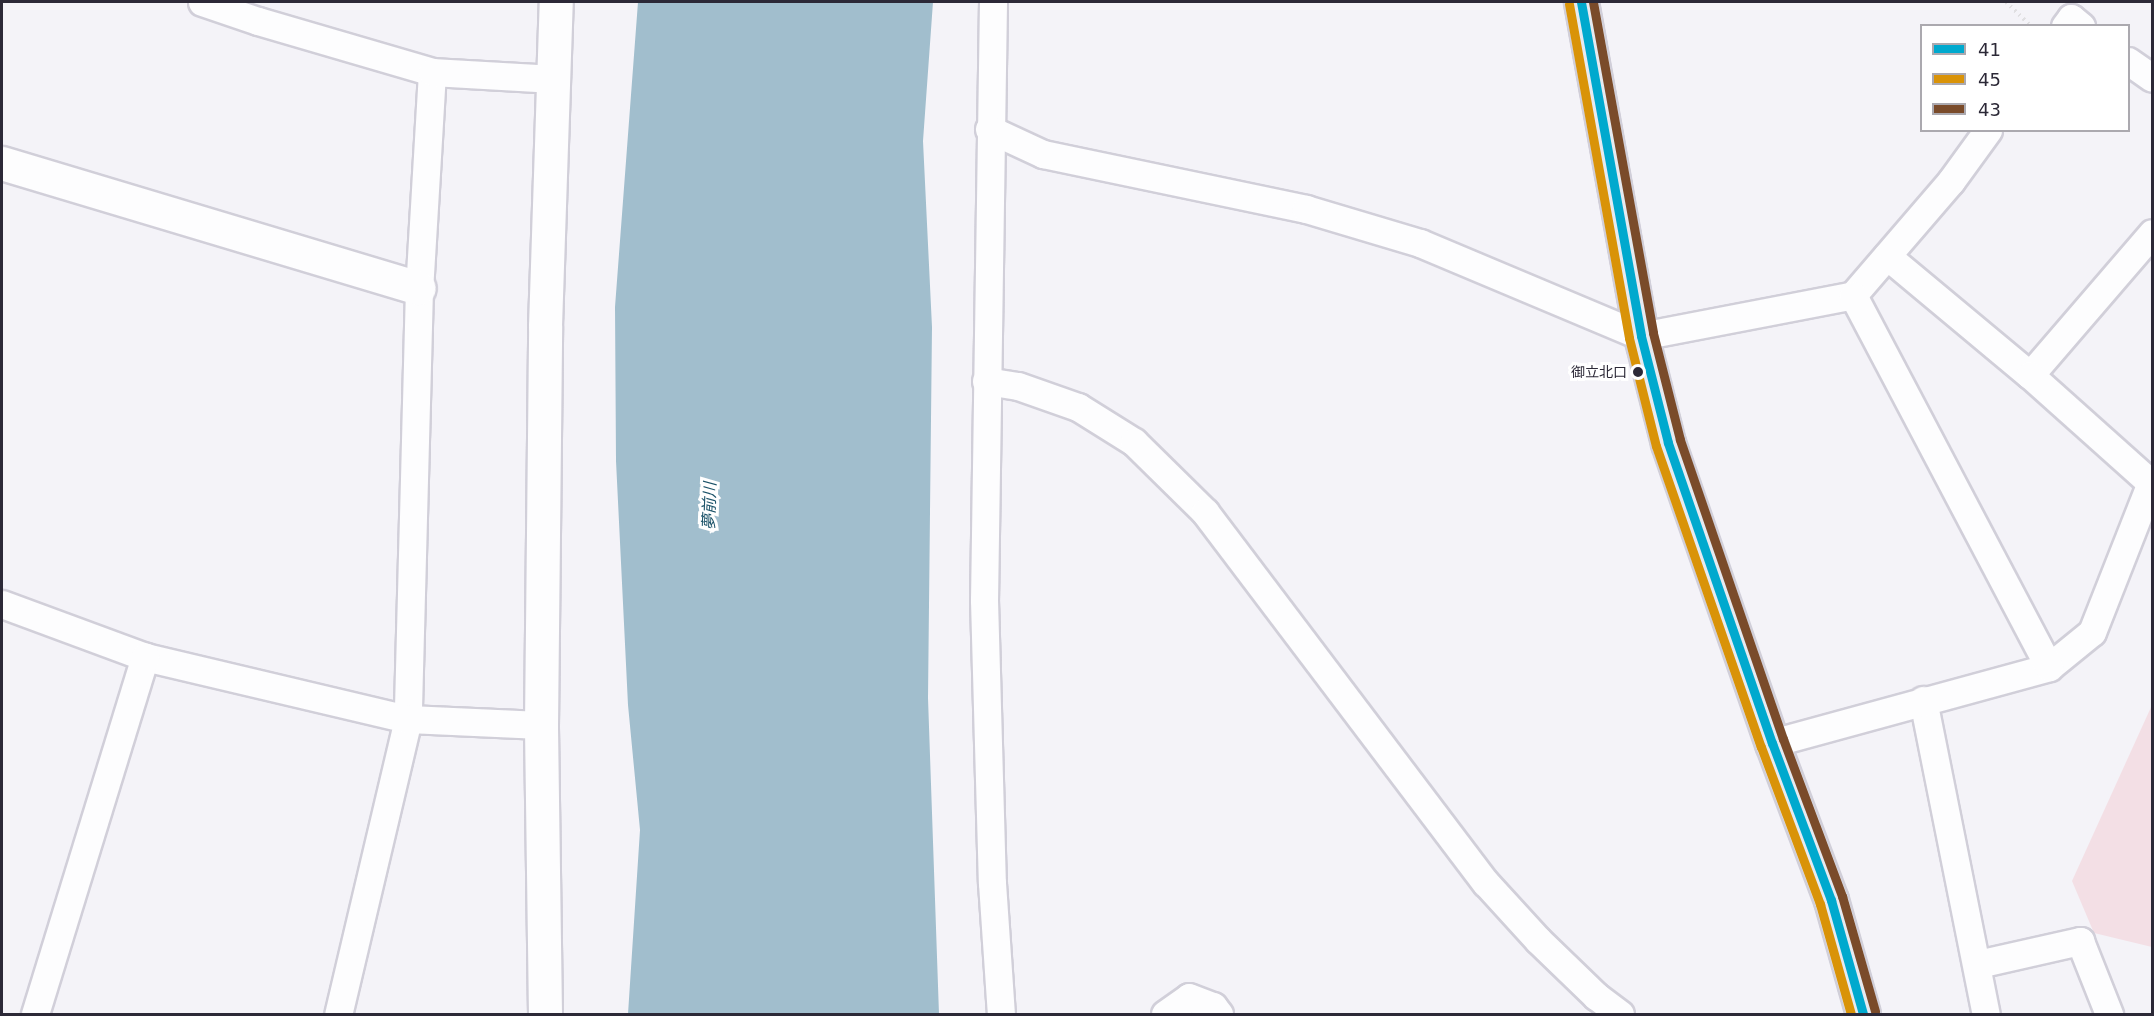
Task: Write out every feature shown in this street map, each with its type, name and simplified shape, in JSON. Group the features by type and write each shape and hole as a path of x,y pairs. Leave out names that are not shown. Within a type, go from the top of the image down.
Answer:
{"main road":[{"path":"1581,2 1648,369 1681,482 1772,743 1831,900 1863,1014"}],"street":[{"path":"202,2 260,11 432,72 554,79"},
{"path":"545,1014 540,725 545,326 556,2"},
{"path":"993,2 989,129 984,600 992,883 1001,1014"},
{"path":"2066,24 2071,18 2078,24"},
{"path":"2130,62 2152,78"},
{"path":"338,1014 408,719 419,288 432,72"},
{"path":"989,129 1043,154 1306,209 1420,243 1641,336 1853,295 1951,182 1987,132"},
{"path":"2,163 419,288"},
{"path":"2030,375 2152,233"},
{"path":"1772,743 2049,667 2092,632 2152,481 2030,375 1887,256"},
{"path":"1853,295 2049,667"},
{"path":"986,381 1018,386 1078,407 1134,442 1205,512 1486,883 1538,940 1596,996 1620,1014"},
{"path":"2,604 146,657 408,719 540,725"},
{"path":"35,1014 146,657"},
{"path":"1923,700 1978,963 1986,1014"},
{"path":"1978,963 2080,941 2109,1014"},
{"path":"1165,1014 1189,997 1213,1006 1219,1014"}],"path":[{"path":"2006,2 2029,24"}],"shaded area":[{"path":"2152,705 2152,947 2094,933 2072,881"}],"water":[{"name":"夢前川","path":"638,2 933,2 923,141 932,327 928,698 939,1014 628,1014 640,830 628,705 616,461 615,307"}],"transit line":[{"name":"41","path":"1581,2 1641,336 1668,443 1772,743 1831,900 1863,1014"},
{"name":"43","path":"1593,2 1653,333 1680,440 1783,739 1842,896 1875,1011"},
{"name":"45","path":"1569,4 1629,338 1656,446 1761,747 1820,904 1851,1014"}],"place":[{"name":"御立北口","path":"1638,372"}]}
